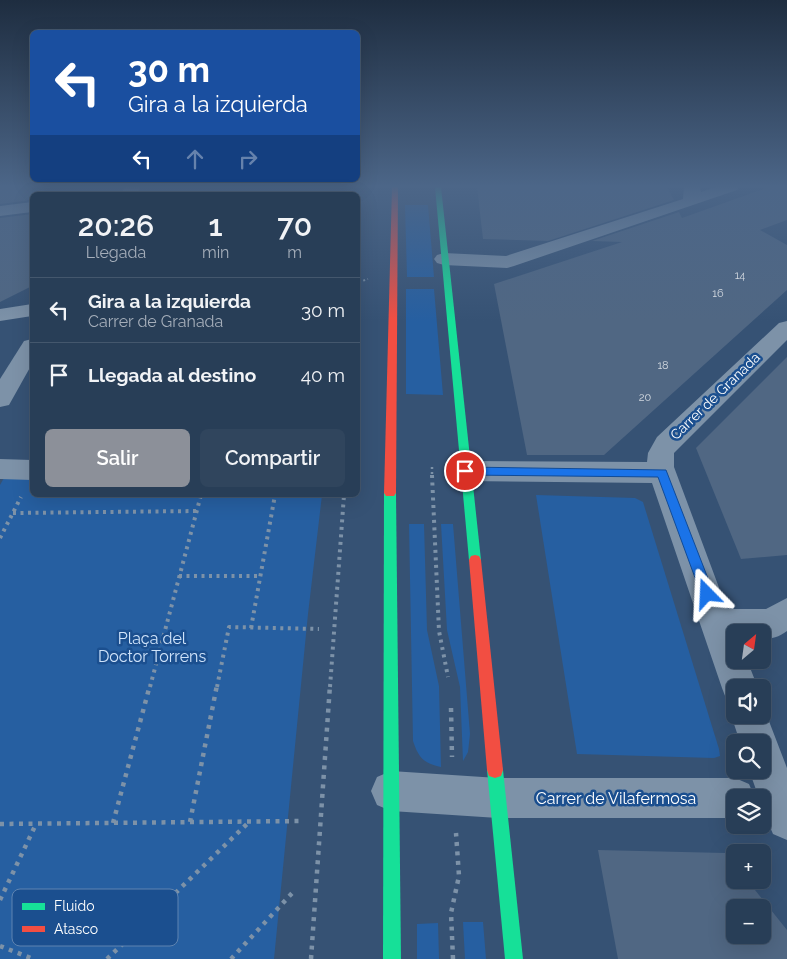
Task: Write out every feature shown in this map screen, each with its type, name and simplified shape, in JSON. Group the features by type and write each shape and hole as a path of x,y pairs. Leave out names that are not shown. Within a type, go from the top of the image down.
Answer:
{"main road":[{"path":"392,959 390,513 394,232"},
{"path":"442,232 514,959"}],"street":[{"path":"444,259 507,262 589,232"},
{"path":"0,315 30,310"},
{"name":"Carrer de Granada","path":"666,483 660,467 661,453 666,444 787,328"},
{"path":"0,399 30,349"},
{"path":"1,470 29,480"},
{"path":"465,471 666,483 737,679"},
{"path":"718,624 770,624 787,613"},
{"name":"Carrer de Vilafermosa","path":"391,791 498,798 726,798"}],"path":[{"path":"431,458 439,631 450,685"},
{"path":"0,538 29,480"},
{"path":"113,823 200,497"},
{"path":"251,628 276,497"},
{"path":"310,959 344,497"},
{"path":"13,513 197,511"},
{"path":"179,576 260,576"},
{"path":"190,822 229,627 319,629"},
{"path":"451,705 459,876 451,913 453,959"},
{"path":"0,824 302,821"},
{"path":"178,890 249,822"},
{"path":"0,900 36,824"},
{"path":"231,959 295,890"},
{"path":"0,946 33,959"},
{"path":"107,959 120,946"}],"green space":[{"path":"406,232 430,232 434,277 407,277"},
{"path":"406,289 434,289 443,395 406,394"},
{"name":"Plaça del Doctor Torrens","path":"4,478 30,478 30,497 322,497 308,614 274,959 0,959 0,485"},
{"path":"536,495 635,498 643,502 720,756 714,758 577,754"},
{"path":"409,524 424,524 427,630 439,686 441,767 426,762 420,756 413,741"},
{"path":"441,524 453,524 470,734 468,752 463,761 460,687 447,630"},
{"path":"463,922 483,922 486,959 465,959"},
{"path":"438,923 439,959 417,959 417,924"}],"building":[{"path":"0,232 30,232 30,287 0,302"},
{"path":"482,232 576,232 548,241 483,239"},
{"path":"620,232 763,232 787,245 787,290 604,455 527,455 494,284 622,242 592,241"},
{"path":"787,357 787,555 741,559 696,448"},
{"path":"598,850 725,853 726,889 754,889 762,899 726,899 726,944 771,944 771,910 787,930 787,959 618,959"}],"traffic: fast":[{"path":"442,232 475,560"},
{"path":"390,493 392,959"},
{"path":"495,770 514,959"}],"traffic: jam":[{"path":"390,493 394,232"},
{"path":"475,560 495,770"}],"route":[{"path":"465,471 662,473 707,594"}]}
